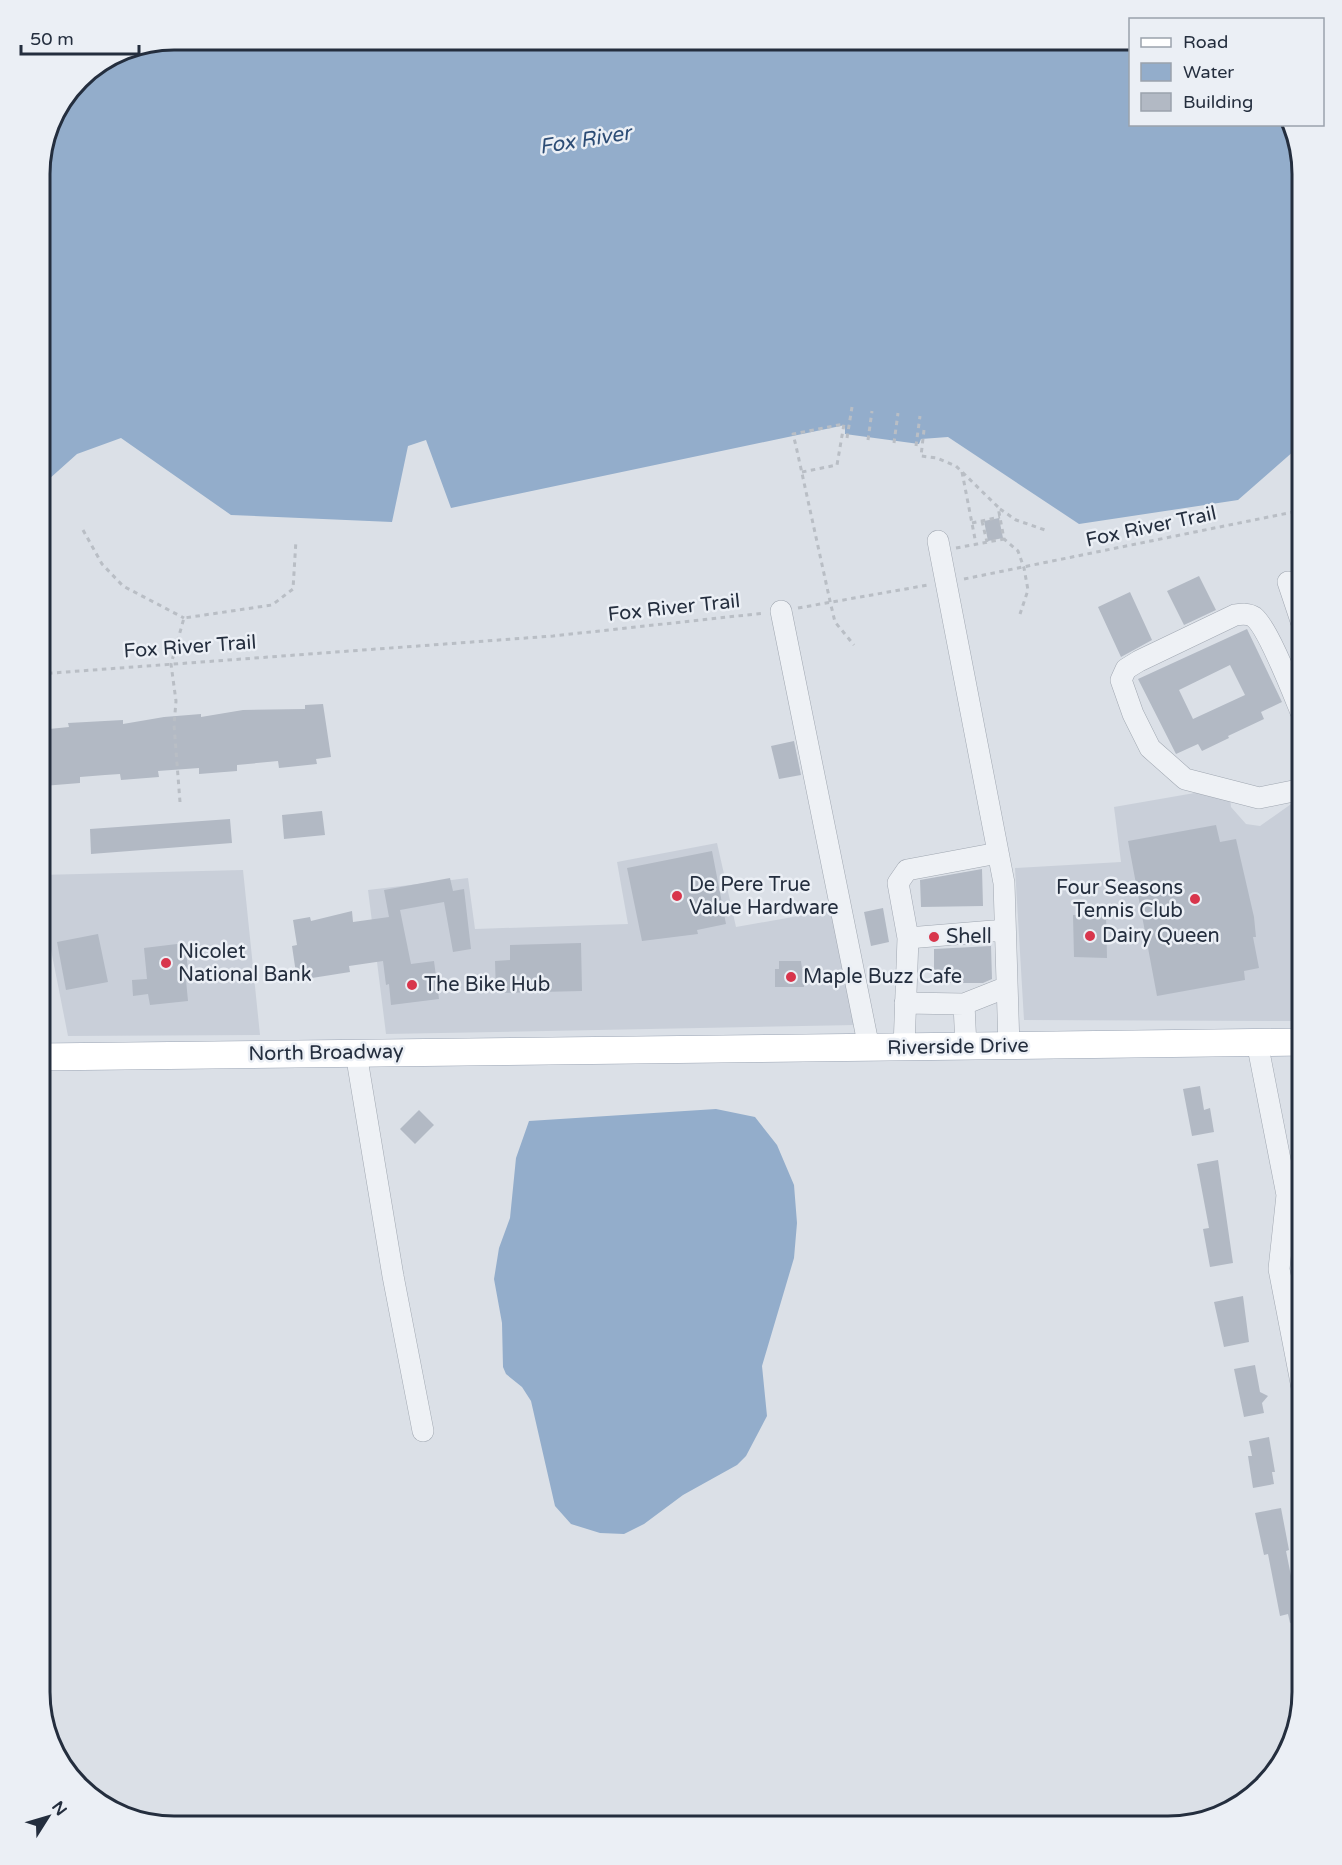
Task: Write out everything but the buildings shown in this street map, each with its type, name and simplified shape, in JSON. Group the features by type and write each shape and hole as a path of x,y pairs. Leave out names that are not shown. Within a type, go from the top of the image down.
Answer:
{"main road":[{"name":"Riverside Drive","path":"614,1050 1292,1042"},
{"name":"North Broadway","path":"50,1057 614,1050"}],"street":[{"path":"938,541 1004,883 1009,1047"},
{"path":"1288,582 1292,594"},
{"path":"781,611 869,1048"},
{"path":"1292,693 1264,631 1254,617 1244,614 1235,615 1139,661 1122,674 1123,689 1150,748 1185,779 1258,798 1292,791"},
{"path":"904,1048 908,938 898,883 906,870 998,853"},
{"path":"908,938 1005,930"},
{"path":"905,1004 964,1004 1007,987"},
{"path":"964,1004 966,1047"},
{"path":"1257,1042 1287,1195 1279,1269 1292,1336"},
{"path":"356,1053 393,1276 423,1431"},
{"path":"1287,1195 1292,1204"}],"path":[{"path":"847,438 852,407"},
{"path":"868,440 872,411"},
{"path":"894,443 898,413"},
{"path":"916,446 920,416"},
{"path":"802,472 837,465 844,424 793,434 835,622 854,645"},
{"path":"924,430 921,456 943,460 962,470 998,507 1016,520 1048,531"},
{"path":"962,470 976,544 1005,539"},
{"path":"998,507 1005,539 1018,550 1024,568 1028,590 1020,614"},
{"name":"Fox River Trail","path":"50,673 554,636 781,611 1024,568 1292,512"},
{"path":"972,523 1000,517"},
{"path":"982,521 987,542"},
{"path":"83,530 102,564 123,586 184,618 272,605 293,589 296,540"},
{"path":"180,802 174,725 176,700 171,664 184,618"}],"shaded area":[{"path":"1229,787 1231,807 1246,824 1260,826 1292,803 1292,1021 1024,1020 1015,868 1121,862 1114,807"},
{"path":"717,843 736,927 832,910 856,1025 386,1034 368,890 468,878 475,929 628,924 617,862"},
{"path":"243,870 260,1035 68,1036 50,945 50,875"}],"water":[{"name":"Fox River","path":"166,50 1129,50 1129,126 1283,126 1288,142 1292,174 1292,453 1238,500 1079,524 948,437 921,439 919,444 845,434 845,425 451,508 426,440 408,446 392,522 231,515 121,438 77,454 50,478 51,158 59,126 80,92 105,70 134,56"},
{"path":"716,1109 755,1117 777,1145 794,1185 797,1223 794,1258 762,1366 767,1416 746,1456 737,1465 683,1495 644,1524 624,1534 600,1533 571,1524 555,1506 531,1401 522,1387 506,1374 503,1367 502,1323 494,1279 499,1248 510,1218 516,1158 529,1121"}],"place":[{"name":"De Pere True Value Hardware","path":"677,896"},
{"name":"Four Seasons Tennis Club","path":"1195,899"},
{"name":"Dairy Queen","path":"1090,936"},
{"name":"Shell","path":"934,937"},
{"name":"Nicolet National Bank","path":"166,963"},
{"name":"Maple Buzz Cafe","path":"791,977"},
{"name":"The Bike Hub","path":"412,985"}]}
